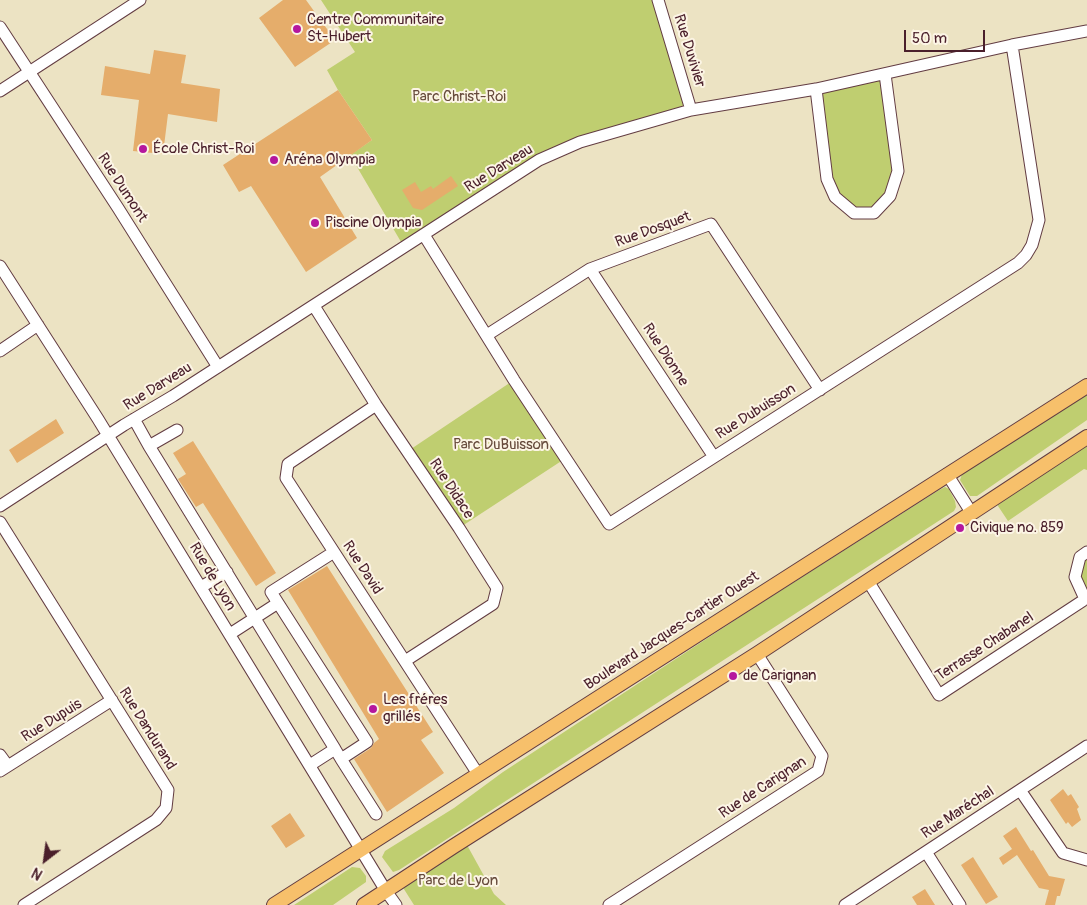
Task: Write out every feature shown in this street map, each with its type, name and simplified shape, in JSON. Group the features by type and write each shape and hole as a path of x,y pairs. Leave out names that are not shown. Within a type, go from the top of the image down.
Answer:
{"main road":[{"name":"Boulevard Jacques-Cartier Ouest","path":"274,905 1087,386"},
{"path":"364,905 757,654 1087,437"}],"street":[{"name":"Rue Duvivier","path":"658,0 691,110"},
{"path":"0,90 29,73 136,1"},
{"name":"Rue Dumont","path":"0,27 118,208 218,367"},
{"name":"Rue Darveau","path":"0,506 539,160 580,142 691,110 816,89 1012,45 1086,31"},
{"name":"Rue Dubuisson","path":"424,235 514,380 609,524 1018,263 1032,245 1039,220 1012,45"},
{"path":"816,89 827,179 835,197 854,213 874,213 890,196 898,171 884,74"},
{"name":"Rue Dosquet","path":"487,335 590,269 711,224 820,390"},
{"name":"Rue de Lyon","path":"0,266 108,436 396,905"},
{"name":"Rue Dionne","path":"590,269 714,457"},
{"name":"Rue Didace","path":"314,306 376,405 438,496 496,588 493,604 405,661"},
{"path":"0,351 38,326"},
{"name":"Rue David","path":"376,405 288,464 286,478 478,774"},
{"path":"134,419 376,814"},
{"path":"149,446 177,430"},
{"path":"947,474 971,512"},
{"name":"Rue Dandurand","path":"0,522 168,790 166,808 156,820 24,905"},
{"path":"310,765 367,742 271,592 334,552"},
{"name":"Terrasse Chabanel","path":"868,581 939,695 1086,599 1075,577 1080,557 1087,552"},
{"path":"201,588 227,572"},
{"path":"230,634 278,603"},
{"name":"Rue de Carignan","path":"610,905 818,771 822,756 757,654"},
{"name":"Rue Dupuis","path":"0,755 4,769 112,700"},
{"name":"Rue Maréchal","path":"845,905 1087,746"},
{"path":"1020,790 1063,853 1087,860"},
{"path":"926,852 960,905"}],"green space":[{"name":"Parc Christ-Roi","path":"321,0 658,0 691,110 580,142 404,247 350,155 372,140 338,90 327,70 355,52"},
{"path":"885,74 898,171 874,213 854,213 835,197 816,89"},
{"name":"Parc DuBuisson","path":"514,380 566,458 459,528 408,451"},
{"path":"1087,392 1087,420 977,496 970,496 960,480 962,474"},
{"path":"1087,442 1087,470 1084,469 1008,521 996,503"},
{"path":"945,487 949,489 955,501 956,507 954,511 399,870 393,872 382,857 385,851 454,808 503,772 752,609"},
{"path":"1087,558 1087,592 1086,592 1081,576"},
{"name":"Parc de Lyon","path":"467,845 494,894 506,905 414,905 402,886"},
{"path":"352,867 360,868 366,876 366,882 333,905 294,905"}],"building":[{"name":"Centre Communitaire St-Hubert","path":"283,0 306,0 335,40 295,67 259,18"},
{"path":"154,50 186,55 181,83 220,89 217,122 168,114 163,154 133,151 139,100 101,95 105,66 150,74"},
{"path":"338,90 372,140 320,177 357,238 306,272 251,186 239,192 223,165"},
{"path":"451,176 458,186 422,210 413,208 402,190 415,182 421,192 431,186 433,189"},
{"path":"56,419 64,433 17,463 9,450"},
{"path":"193,441 276,573 256,586 203,503 196,507 178,479 186,474 173,453"},
{"path":"327,566 433,732 421,740 444,773 387,812 354,759 371,748 379,739 288,590"},
{"path":"1063,789 1068,796 1071,794 1079,807 1077,809 1081,820 1072,827 1068,822 1066,824 1050,800"},
{"path":"290,813 305,836 286,848 271,826"},
{"path":"1016,827 1049,876 1065,879 1055,905 1045,905 1049,890 1039,888 1017,855 1003,865 999,858 1012,849 1003,836"},
{"path":"973,857 998,897 986,904 961,865"},
{"path":"925,889 935,905 917,905 912,897"}],"place":[{"name":"Centre Communitaire St-Hubert","path":"297,29"},
{"name":"École Christ-Roi","path":"143,149"},
{"name":"Aréna Olympia","path":"274,160"},
{"name":"Piscine Olympia","path":"315,223"},
{"name":"Civique no. 859","path":"960,528"},
{"name":"de Carignan","path":"733,676"},
{"name":"Les fréres grillés","path":"373,709"}]}
